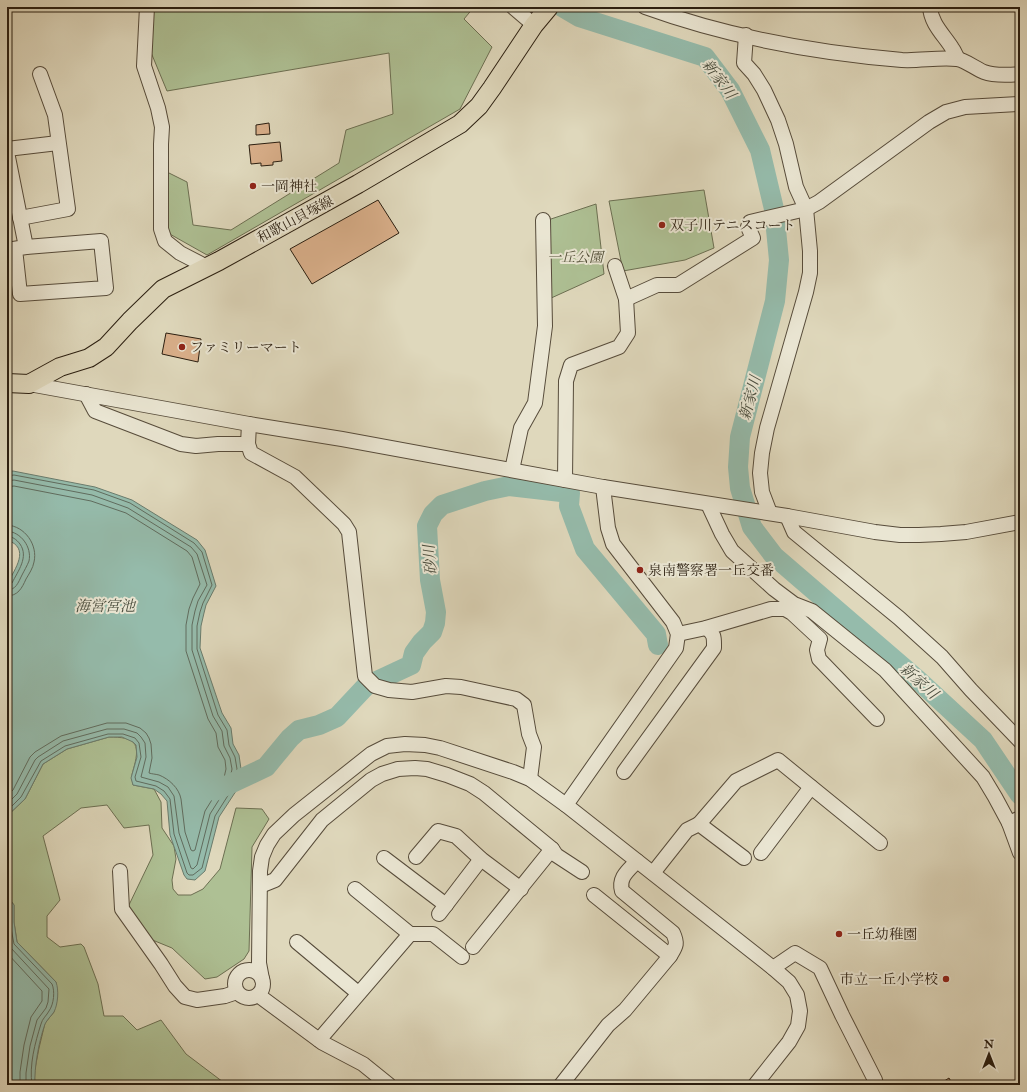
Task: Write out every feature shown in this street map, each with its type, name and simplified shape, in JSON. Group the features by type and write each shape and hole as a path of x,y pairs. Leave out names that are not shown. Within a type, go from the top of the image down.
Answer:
{"main road":[{"name":"和歌山貝塚線","path":"29,384 60,367 89,358 106,347 163,289 207,267 358,184 460,124 479,106 542,16"},
{"path":"7,383 29,384"}],"street":[{"path":"147,7 144,66 158,108 162,127 161,229 165,241 180,253 207,267"},
{"path":"513,7 542,16"},
{"path":"645,7 712,28 778,43 855,55 904,60 958,59 985,73 1003,75 1020,74"},
{"path":"930,7 930,14 935,24 953,49 958,59"},
{"path":"746,36 744,63 754,74 764,90 778,120 786,144 796,187 806,209 810,251 810,272 806,292 767,428 762,453 760,473 762,492 770,513"},
{"path":"20,218 68,209 55,115 40,74"},
{"path":"626,299 656,285 678,285 753,238 748,226 750,222 806,209 819,202 929,122 946,112 966,107 1020,104"},
{"path":"7,149 58,143"},
{"path":"7,152 20,218 16,249 20,294 106,288 101,241 16,249"},
{"path":"512,470 521,428 535,403 545,326 543,220"},
{"path":"565,480 566,381 571,365 619,347 628,333 626,299 615,266"},
{"path":"29,384 565,480 770,513 875,532 900,535 966,532 1020,522"},
{"path":"86,394 95,411 181,444 196,446 248,444"},
{"path":"249,424 248,444 250,453 295,477 344,524 349,532 365,676 372,683 389,690 412,692 446,686 461,687 516,699 524,705 529,734 534,747 530,779"},
{"path":"566,805 676,648 678,634 673,622 614,544 608,528 602,486"},
{"path":"708,504 722,534 732,550 774,590 794,604 812,611 885,670 983,777 995,797 1014,820 1020,853"},
{"path":"787,516 794,532 899,618 942,657 971,690 1020,741"},
{"path":"678,634 706,628 771,609 785,609 792,613 820,639 817,650 819,659 877,719"},
{"path":"624,772 714,648 714,637 712,632 706,628"},
{"path":"253,967 242,972 236,979 236,988 238,992 247,998 253,998 258,995 262,991 264,985 262,979 253,967 262,857 274,834 294,815 371,754 387,746 405,744 425,745 440,748 530,779 566,805 789,982 797,994 800,1011 798,1026 789,1042 755,1085"},
{"path":"652,873 687,830 699,824 736,781 778,760 880,843"},
{"path":"260,886 275,880 322,820 371,780 382,774 398,769 415,768 427,769 470,784 484,793 552,848 556,855 582,872"},
{"path":"761,853 811,787"},
{"path":"309,803 322,820"},
{"path":"699,824 744,858"},
{"path":"416,857 438,831 456,836 481,859 521,889"},
{"path":"473,947 521,889 552,848"},
{"path":"384,858 442,910 481,859"},
{"path":"561,1085 608,1025 625,1010 676,947 676,940 673,933 622,891 620,885 622,878 637,861"},
{"path":"120,871 122,909 175,986 185,996 197,1000 225,996 238,992"},
{"path":"355,889 410,934 433,934 462,957"},
{"path":"594,896 670,956"},
{"path":"319,1040 410,934"},
{"path":"297,942 358,993"},
{"path":"773,968 795,953 820,968 875,1080 876,1085"},
{"path":"258,995 319,1040 363,1064 389,1085"}],"green space":[{"path":"153,7 474,7 464,19 492,47 460,109 207,255 168,233 167,172 187,182 193,225 231,230 339,163 346,130 393,114 389,53 167,91 150,50"},
{"name":"双子川テニスコート","path":"704,190 714,248 685,260 623,271 609,201"},
{"name":"一丘公園","path":"596,204 604,274 549,299 548,220"},
{"path":"109,737 124,738 134,743 137,752 132,776 133,785 154,789 161,802 162,828 174,846 176,859 172,880 173,889 178,895 191,895 203,889 220,869 236,808 262,809 269,819 252,847 249,951 244,959 217,977 205,979 172,948 150,939 128,907 153,855 149,825 124,828 107,805 81,808 43,836 60,900 47,916 47,937 60,947 81,944 84,947 98,984 104,1016 123,1016 137,1030 161,1020 186,1054 227,1085 35,1085 34,1074 45,1023 54,1012 56,982 17,942 14,922 14,905 7,898 7,816 25,799 43,764 67,749"}],"water":[{"name":"海営宮池","path":"13,471 95,487 132,500 197,540 205,550 216,586 206,605 201,626 200,648 222,713 231,728 233,744 239,755 241,769 238,788 219,817 205,871 195,880 187,879 184,875 170,835 167,801 154,789 133,785 131,778 137,757 136,745 122,737 109,737 67,749 43,764 25,799 7,816 7,584 17,566 20,553 14,544 7,540 7,472"},
{"path":"7,898 14,905 14,922 17,942 56,982 58,989 55,1009 45,1024 37,1054 35,1085 7,1085"}],"building":[{"path":"269,123 270,134 256,135 256,125"},
{"path":"280,142 282,161 273,162 273,165 261,166 261,163 251,164 249,145"},
{"path":"378,200 399,233 312,284 290,249"},
{"name":"ファミリーマート","path":"166,333 201,339 198,362 162,354"},
{"path":"949,1078 953,1085 938,1085"}],"waterway":[{"name":"新家川","path":"562,7 579,17 705,57 730,90 760,150 774,209 779,260 775,301 740,437 738,467 740,488 752,527 774,556 918,680 983,740 1020,795"},
{"name":"砂川","path":"215,791 266,767 290,738 299,730 319,725 337,717 366,686 411,665 414,653 432,632 435,623 436,612 430,580 427,526 433,514 442,505 485,491 509,486 570,493 569,506 585,549 656,634 658,645"}],"place":[{"name":"一岡神社","path":"253,186"},
{"name":"双子川テニスコート","path":"662,225"},
{"name":"ファミリーマート","path":"182,347"},
{"name":"泉南警察署一丘交番","path":"640,570"},
{"name":"一丘幼稚園","path":"839,934"},
{"name":"市立一丘小学校","path":"946,979"}]}
